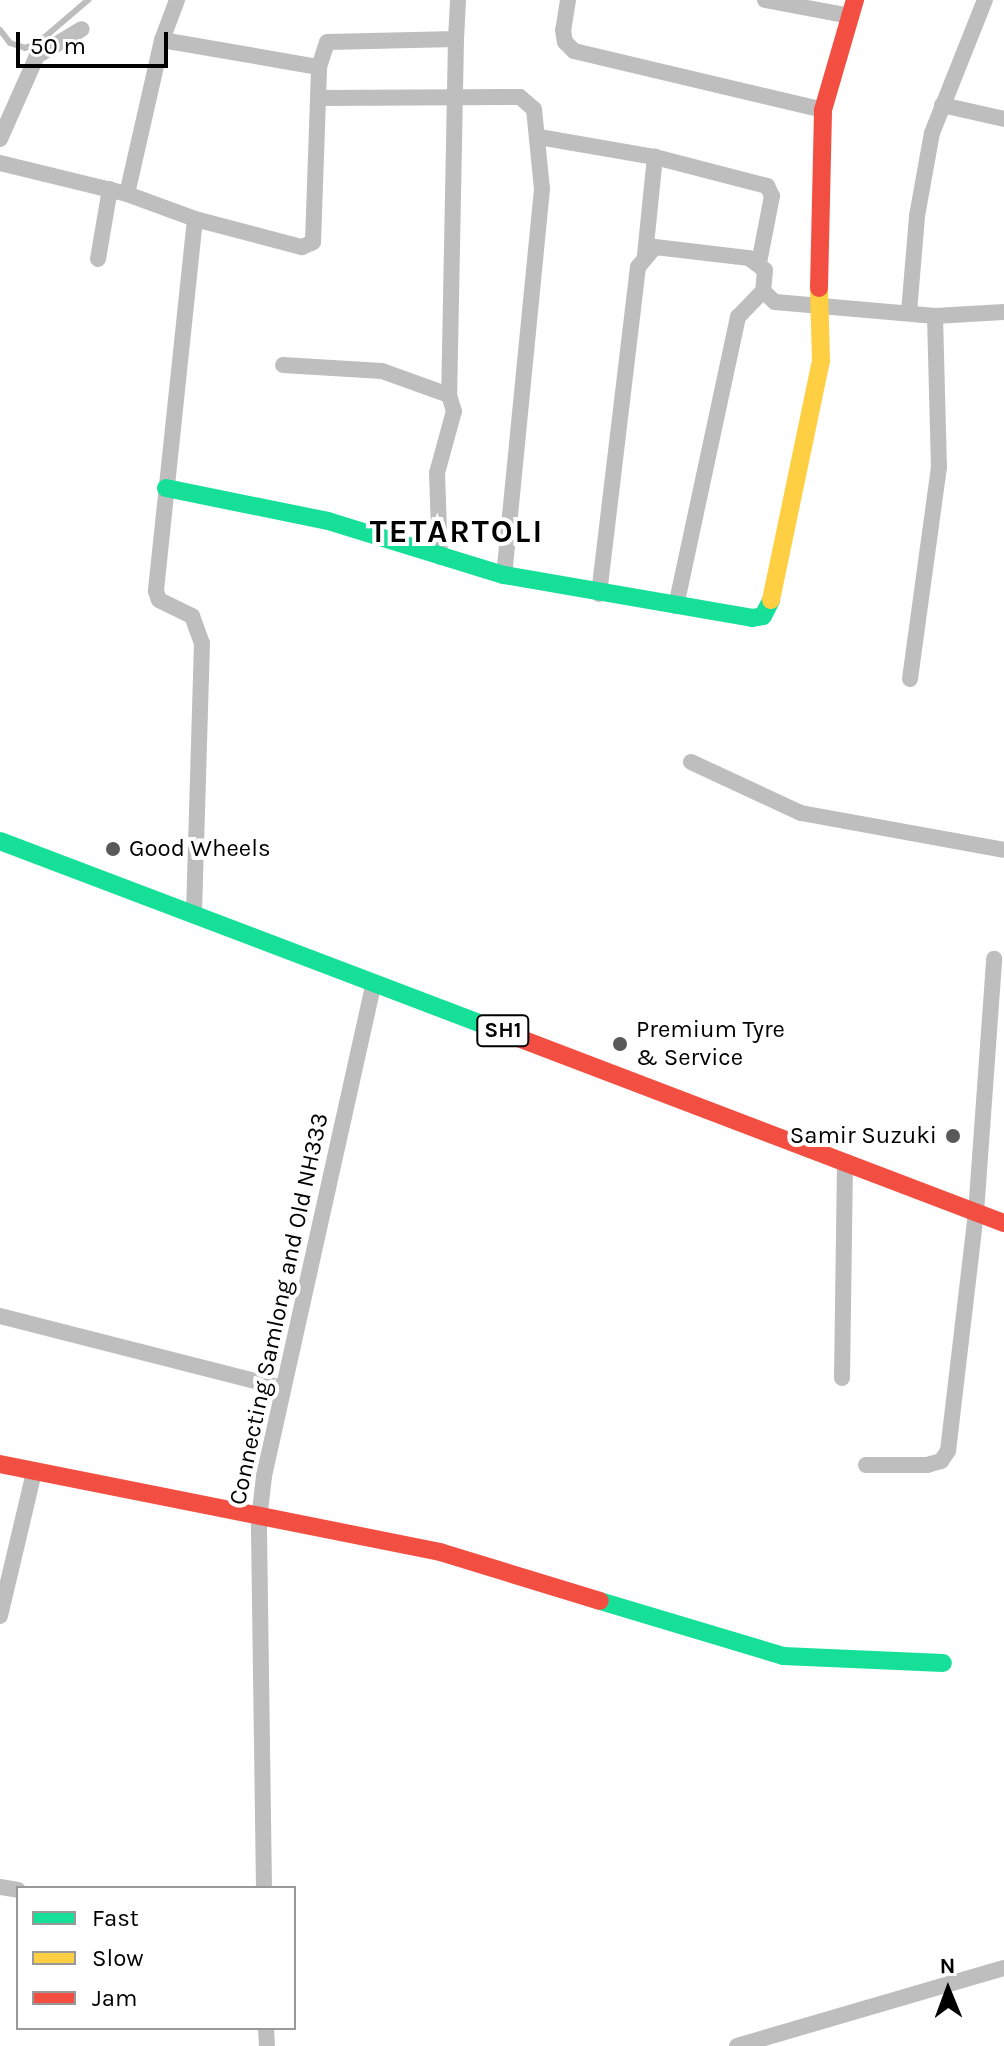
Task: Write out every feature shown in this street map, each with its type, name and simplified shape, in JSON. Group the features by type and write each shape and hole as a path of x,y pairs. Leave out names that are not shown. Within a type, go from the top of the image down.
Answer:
{"street":[{"path":"98,259 162,40 177,0"},
{"path":"440,557 437,473 454,411 449,395 458,0"},
{"path":"568,0 563,30 565,42 574,51 823,110"},
{"path":"166,488 328,521 504,575 599,594 752,618 763,616 770,605 821,361 823,305 818,221 823,110 852,8 765,0"},
{"path":"909,312 924,168 942,105 985,0"},
{"path":"0,139 37,56 82,29"},
{"path":"0,163 119,192 195,219 302,247 313,242 319,67 327,42 335,39 456,39"},
{"path":"162,40 319,67"},
{"path":"319,98 528,99 539,137 542,189 504,575"},
{"path":"942,105 1004,119"},
{"path":"539,137 655,157 767,186 772,196 759,263"},
{"path":"599,594 626,354 638,267 645,255 655,157"},
{"path":"194,914 202,643 192,616 159,600 156,591 195,219"},
{"path":"645,255 668,247 759,263 765,270 763,291 738,317 676,606"},
{"path":"763,291 775,302 935,316 1004,312"},
{"path":"910,679 939,467 935,316"},
{"path":"283,365 382,371 449,395"},
{"path":"691,762 801,813 1004,850"},
{"name":"SH1","path":"0,841 1004,1223"},
{"path":"866,1465 927,1465 941,1461 948,1451 976,1213 994,959"},
{"name":"Connecting Samlong and Old NH333","path":"264,1886 259,1520 283,1388 374,982"},
{"path":"842,1378 845,1163"},
{"path":"0,1316 283,1388"},
{"path":"0,1464 259,1520 440,1552 783,1656 943,1663"},
{"path":"0,1616 34,1472"},
{"path":"737,2046 1004,1968"}],"waterway":[{"path":"0,30 10,43 25,48 39,42 88,0"}],"traffic: fast":[{"path":"166,488 328,521 504,575 752,618 763,616 771,600"},
{"path":"0,841 508,1034"},
{"path":"600,1601 783,1656 943,1663"}],"traffic: slow":[{"path":"771,600 821,361 819,288"}],"traffic: jam":[{"path":"819,288 823,110 855,0"},
{"path":"508,1034 1004,1223"},
{"path":"0,1464 440,1552 600,1601"}],"place":[{"name":"Good Wheels","path":"113,849"},
{"name":"Premium Tyre & Service","path":"620,1044"},
{"name":"Samir Suzuki","path":"953,1136"}],"district":[{"name":"TETARTOLI","path":"457,532"}]}
